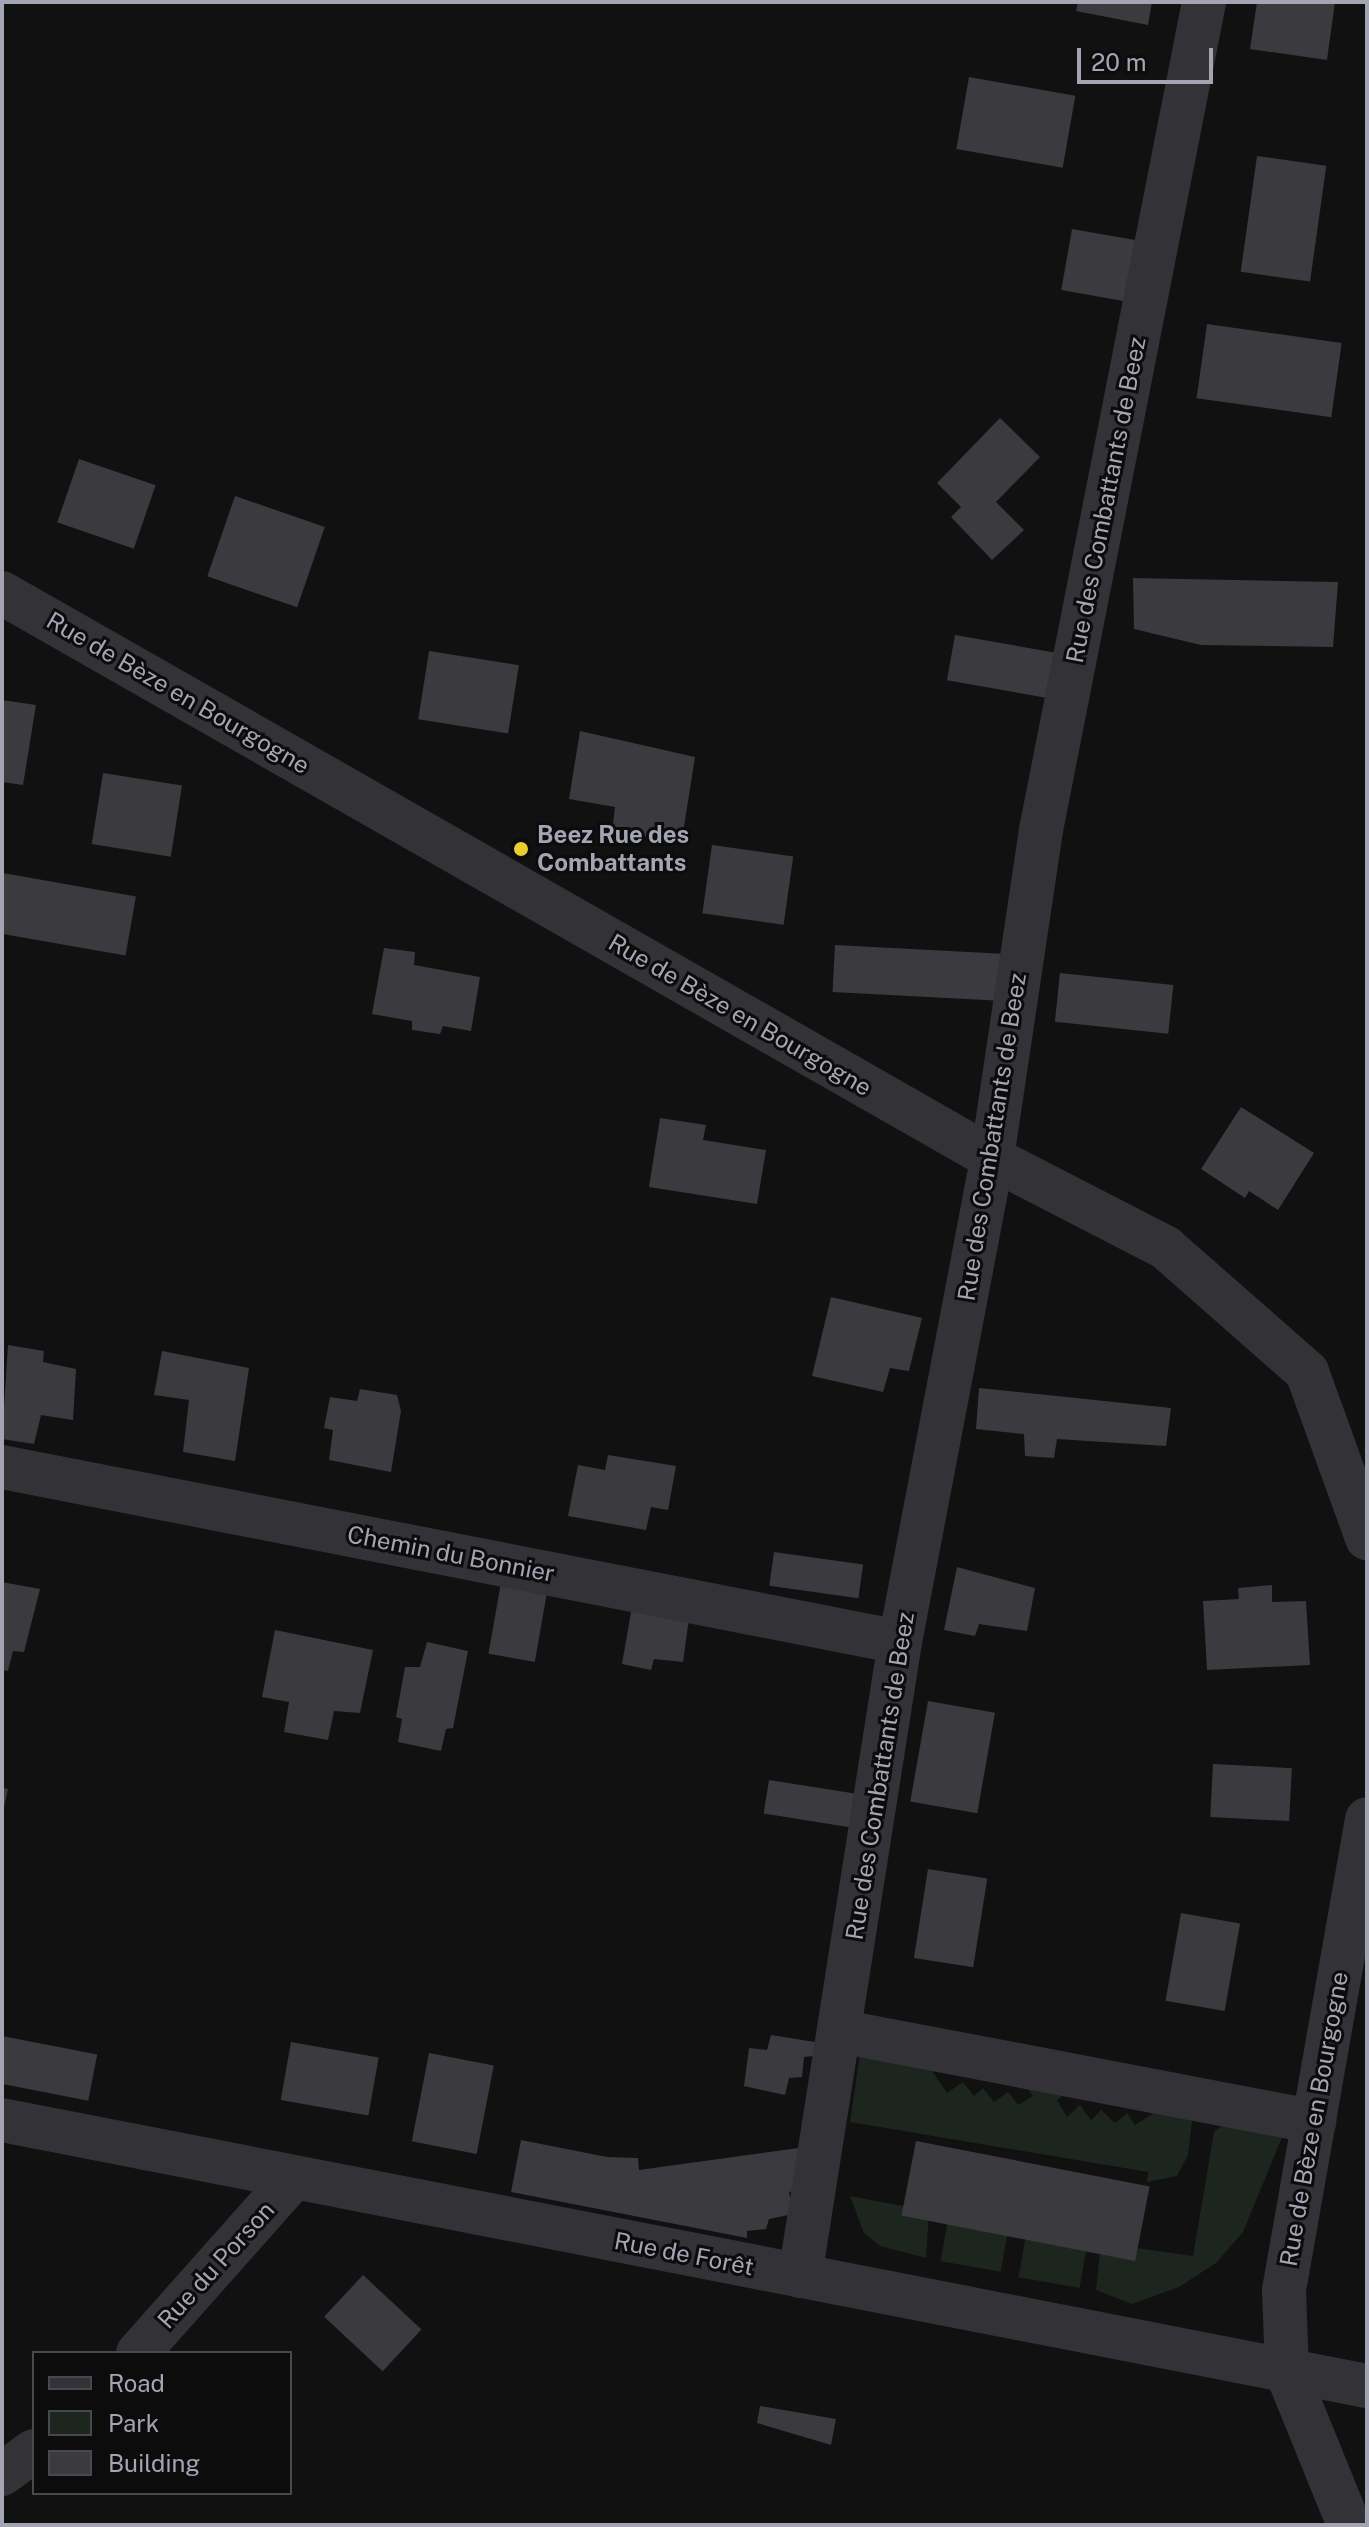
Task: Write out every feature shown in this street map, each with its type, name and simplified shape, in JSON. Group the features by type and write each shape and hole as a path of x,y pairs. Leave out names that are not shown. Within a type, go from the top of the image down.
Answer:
{"street":[{"name":"Rue des Combattants de Beez","path":"800,2276 900,1642 992,1158 1041,830 1204,2"},
{"name":"Rue de Bèze en Bourgogne","path":"2,593 992,1158 1166,1248 1307,1372 1367,1538"},
{"name":"Chemin du Bonnier","path":"2,1467 900,1642"},
{"name":"Rue de Bèze en Bourgogne","path":"1349,2525 1287,2372 1284,2290 1367,1819"},
{"path":"839,2031 1314,2122"},
{"name":"Rue de Forêt","path":"2,2120 1367,2386"},
{"name":"Rue du Porson","path":"140,2351 294,2177"},
{"path":"2,2474 32,2452"}],"green space":[{"path":"918,2050 947,2093 963,2082 974,2096 983,2088 994,2102 1008,2092 1018,2105 1033,2096 1013,2068 1085,2079 1057,2100 1067,2117 1080,2105 1091,2120 1101,2110 1115,2123 1127,2113 1135,2125 1170,2103 1192,2121 1188,2155 1177,2176 1147,2182 1148,2172 850,2122 860,2054"},
{"path":"1231,2119 1285,2130 1243,2232 1216,2263 1179,2287 1132,2304 1096,2290 1101,2243 1193,2256 1214,2132"},
{"path":"850,2196 929,2211 926,2258 880,2246 864,2233"},
{"path":"949,2214 1009,2225 1001,2272 941,2261"},
{"path":"1027,2229 1088,2240 1080,2288 1018,2277"}],"building":[{"path":"1078,2 1152,2 1148,25 1076,11"},
{"path":"1257,2 1335,2 1327,60 1250,49"},
{"path":"969,77 1075,96 1063,168 956,149"},
{"path":"1257,156 1326,166 1310,282 1241,272"},
{"path":"1072,229 1148,242 1137,303 1061,290"},
{"path":"1207,324 1342,343 1331,417 1197,398"},
{"path":"1000,418 1040,457 996,502 1024,530 992,560 951,517 961,507 937,483"},
{"path":"79,459 156,485 134,549 57,522"},
{"path":"235,496 325,527 297,607 207,576"},
{"path":"1133,578 1338,582 1333,647 1201,645 1134,629"},
{"path":"955,635 1062,654 1054,699 947,680"},
{"path":"429,651 519,665 508,733 418,719"},
{"path":"2,700 36,705 23,785 2,782"},
{"path":"580,731 695,757 683,833 655,830 654,838 612,832 615,807 569,799"},
{"path":"103,773 182,786 171,857 92,844"},
{"path":"712,845 793,856 784,925 702,913"},
{"path":"3,873 136,896 126,956 2,934"},
{"path":"835,945 1002,954 999,1001 833,992"},
{"path":"384,948 415,952 414,965 480,977 471,1031 443,1026 440,1034 412,1030 412,1021 372,1014"},
{"path":"1060,973 1173,985 1168,1034 1055,1022"},
{"path":"1241,1107 1314,1153 1278,1210 1249,1191 1245,1198 1201,1169"},
{"path":"660,1118 706,1125 703,1140 766,1150 757,1204 649,1187"},
{"path":"831,1297 922,1318 909,1371 890,1368 883,1392 812,1376"},
{"path":"8,1345 44,1351 43,1362 76,1369 73,1420 41,1415 34,1444 2,1439"},
{"path":"162,1351 249,1368 235,1461 183,1452 189,1400 154,1395"},
{"path":"979,1388 1171,1408 1166,1446 1057,1439 1054,1458 1025,1456 1024,1434 976,1429"},
{"path":"360,1389 397,1395 401,1411 391,1472 329,1460 333,1430 324,1428 330,1397 357,1401"},
{"path":"608,1455 676,1466 668,1510 651,1507 646,1530 568,1516 578,1465 605,1470"},
{"path":"774,1552 863,1565 858,1598 769,1586"},
{"path":"957,1567 1035,1588 1027,1631 979,1624 975,1636 944,1630"},
{"path":"502,1577 548,1585 535,1662 488,1654"},
{"path":"2,1582 40,1589 24,1652 13,1651 8,1671 2,1670"},
{"path":"1272,1585 1272,1602 1306,1601 1310,1665 1207,1670 1203,1601 1239,1599 1238,1588"},
{"path":"633,1601 690,1611 683,1662 654,1659 651,1670 622,1664"},
{"path":"275,1630 373,1650 360,1713 334,1711 328,1740 284,1732 289,1702 262,1697"},
{"path":"427,1642 468,1651 453,1728 446,1729 441,1751 398,1742 402,1719 396,1717 405,1667 420,1667"},
{"path":"928,1701 995,1713 977,1813 910,1801"},
{"path":"1213,1764 1292,1768 1289,1821 1210,1817"},
{"path":"769,1780 863,1795 858,1828 764,1814"},
{"path":"2,1788 8,1789 3,1812 2,1812"},
{"path":"928,1869 987,1878 973,1967 914,1958"},
{"path":"1181,1913 1240,1923 1225,2011 1166,2001"},
{"path":"771,2035 815,2042 813,2056 804,2057 802,2077 789,2078 785,2095 744,2086 749,2048 767,2050"},
{"path":"2,2036 97,2055 88,2101 2,2084"},
{"path":"291,2042 379,2057 368,2116 281,2100"},
{"path":"429,2053 494,2066 477,2154 412,2141"},
{"path":"521,2140 607,2157 638,2158 639,2170 806,2147 807,2187 789,2192 793,2214 769,2219 766,2229 747,2231 747,2238 511,2192"},
{"path":"916,2141 1150,2186 1135,2261 901,2216"},
{"path":"363,2275 422,2330 383,2371 324,2317"},
{"path":"760,2406 836,2419 831,2445 757,2423"}],"place":[{"name":"Beez Rue des Combattants","path":"521,849"}]}
